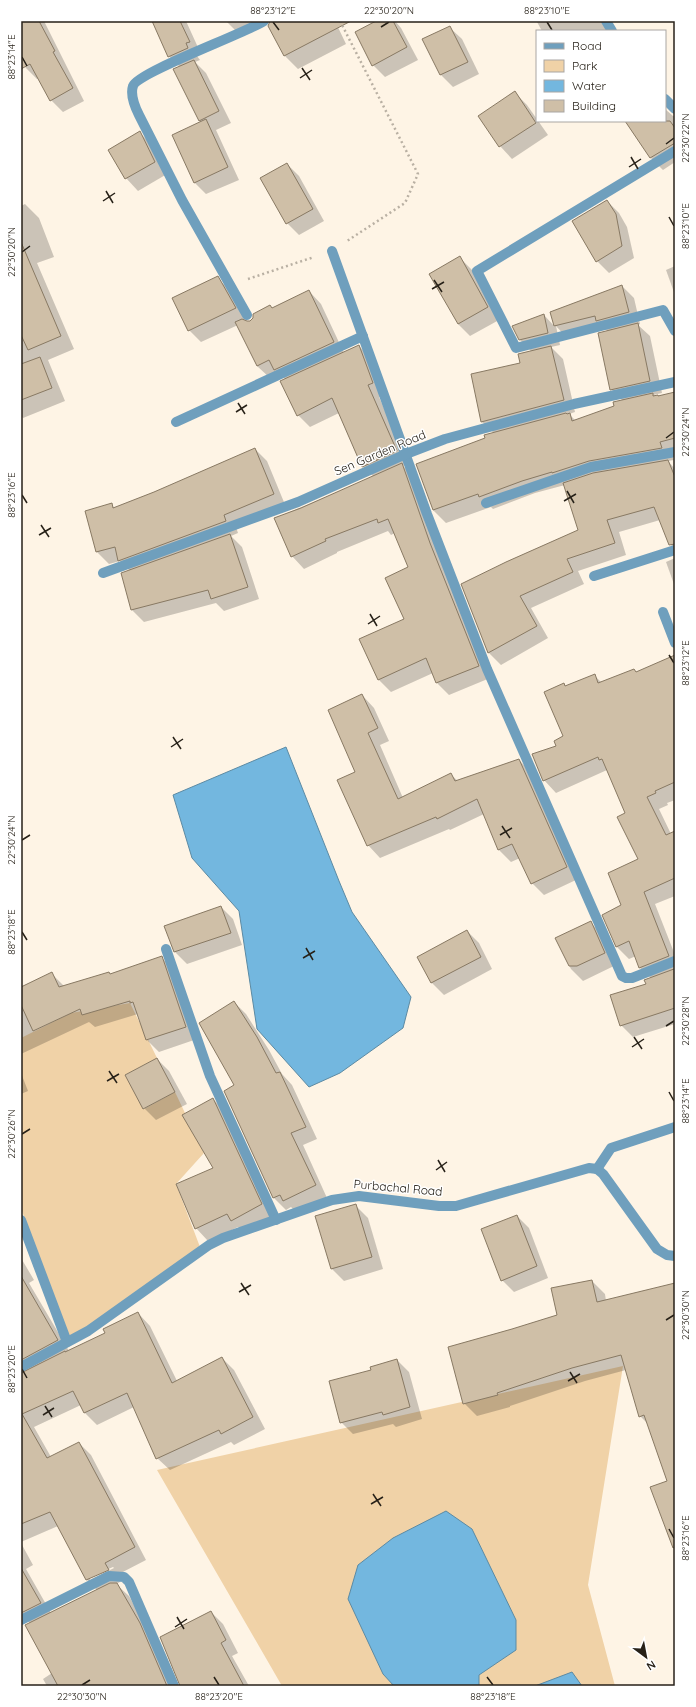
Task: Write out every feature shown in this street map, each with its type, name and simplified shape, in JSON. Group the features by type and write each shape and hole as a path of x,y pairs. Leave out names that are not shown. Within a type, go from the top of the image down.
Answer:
{"street":[{"path":"248,315 182,200 139,115 133,101 132,86 136,80 158,69 264,21"},
{"path":"606,21 611,30"},
{"path":"666,100 675,109"},
{"path":"675,151 476,271 516,348 663,310 675,331"},
{"path":"332,251 427,514 487,669 622,976 632,978 675,961"},
{"path":"176,422 363,336"},
{"name":"Sen Garden Road","path":"103,573 298,502 406,454 464,434 574,404 675,382"},
{"path":"486,503 591,467 675,452"},
{"path":"594,576 675,550"},
{"path":"663,612 675,643"},
{"path":"166,949 210,1076 276,1220"},
{"path":"675,1127 611,1148 597,1169 603,1174 657,1249 667,1255 675,1256"},
{"name":"Purbachal Road","path":"21,1367 88,1331 209,1245 223,1238 332,1200 359,1196 439,1206 456,1206 589,1168 597,1169"},
{"path":"21,1220 68,1342"},
{"path":"21,1620 109,1576 124,1577 129,1582 174,1686"}],"path":[{"path":"230,285 332,251 405,202 418,174 340,21"}],"green space":[{"path":"130,1003 157,1058 125,1075 144,1109 175,1092 204,1153 176,1184 200,1247 68,1342 21,1208 21,1038 71,1013"},
{"path":"623,1366 588,1585 615,1686 282,1686 157,1470"}],"water":[{"path":"286,747 352,912 411,997 403,1028 340,1073 309,1087 257,1029 239,911 192,858 173,795"},
{"path":"446,1511 472,1529 516,1620 516,1650 479,1675 479,1686 394,1686 383,1674 348,1599 358,1565 393,1538"},
{"path":"572,1672 582,1686 535,1686"}],"building":[{"path":"21,21 39,21 55,51 53,52 73,88 50,101 30,64 21,69"},
{"path":"152,21 180,21 190,42 186,43 188,48 168,57"},
{"path":"270,21 351,21 284,56 268,26"},
{"path":"376,21 393,21 407,47 372,66 355,32"},
{"path":"450,26 468,62 440,75 422,39"},
{"path":"194,60 219,111 199,121 173,69"},
{"path":"515,91 536,123 499,147 478,116"},
{"path":"206,119 228,167 194,183 172,135"},
{"path":"670,121 675,128 675,143 650,158 626,122"},
{"path":"140,131 155,162 125,179 108,150"},
{"path":"287,163 313,209 286,224 260,178"},
{"path":"607,200 616,214 622,246 596,262 572,221"},
{"path":"21,242 61,336 28,350 21,335"},
{"path":"460,256 488,307 458,324 429,274"},
{"path":"218,276 236,308 188,331 172,298"},
{"path":"622,285 629,312 596,321 595,316 554,326 550,312"},
{"path":"309,290 334,342 274,370 269,360 257,366 235,322 242,319 250,321 253,318 253,314 270,305 272,308"},
{"path":"544,314 548,333 519,340 512,326"},
{"path":"638,323 650,381 610,390 598,333"},
{"path":"359,345 373,383 368,385 397,451 362,467 332,398 297,416 280,381"},
{"path":"551,346 564,400 481,422 471,374 520,363 518,354"},
{"path":"40,357 52,388 21,400 21,364"},
{"path":"675,392 675,438 660,442 662,448 589,461 522,481 479,497 478,494 433,510 416,464 485,438 484,435 566,413 570,413 572,421 614,406 613,402 653,393 653,396 658,396"},
{"path":"255,448 274,494 224,515 226,521 118,561 115,547 96,552 85,511 112,503 113,508 154,492"},
{"path":"668,460 675,477 675,544 669,545 654,507 607,520 615,543 567,559 573,572 520,596 537,626 488,653 461,584 578,530 563,483 593,473"},
{"path":"402,463 430,543 479,666 436,683 426,658 378,680 359,639 404,619 385,578 408,567 388,519 378,523 377,519 325,539 326,541 291,557 274,518 301,508"},
{"path":"230,534 248,587 211,599 208,590 131,610 121,573"},
{"path":"675,655 675,782 655,791 656,793 647,797 666,835 675,831 675,878 644,892 669,956 639,968 629,941 616,947 602,915 621,905 608,873 638,859 617,817 625,813 602,759 599,760 598,757 543,781 532,754 556,746 554,741 563,736 544,692 564,683 565,686 595,674 598,683 634,669 636,672"},
{"path":"362,694 378,728 368,733 398,799 451,773 455,781 519,759 567,867 531,884 512,844 498,850 477,799 437,819 436,817 367,846 337,780 355,772 328,710"},
{"path":"221,906 231,933 174,952 164,926"},
{"path":"591,921 605,953 577,966 569,966 555,938"},
{"path":"467,930 481,957 431,983 417,957"},
{"path":"162,956 186,1027 146,1040 133,1002 130,1003 130,1001 82,1015 80,1009 33,1031 21,1005 21,987 52,972 59,987 109,972 110,974"},
{"path":"674,969 675,1008 620,1026 610,995 646,984 644,980"},
{"path":"234,1001 257,1037 276,1073 280,1072 306,1127 291,1133 316,1185 283,1201 280,1195 273,1198 224,1091 234,1085 199,1023"},
{"path":"157,1058 175,1092 143,1109 125,1075"},
{"path":"213,1098 262,1204 231,1221 227,1214 195,1229 176,1184 213,1168 182,1115"},
{"path":"356,1204 372,1257 331,1269 315,1216"},
{"path":"517,1215 537,1266 501,1281 481,1229"},
{"path":"21,1276 58,1340 21,1360"},
{"path":"592,1280 597,1302 675,1283 675,1547 673,1548 650,1487 667,1481 644,1415 639,1417 621,1355 572,1368 497,1393 498,1395 463,1404 448,1347 557,1315 551,1288"},
{"path":"138,1312 172,1383 222,1357 253,1417 221,1434 219,1430 156,1459 127,1393 84,1413 73,1391 22,1414 47,1458 79,1442 135,1547 105,1563 109,1570 86,1580 50,1512 21,1524 21,1373 105,1333 103,1329"},
{"path":"397,1359 410,1407 383,1415 382,1412 340,1423 329,1381 371,1370 370,1367"},
{"path":"21,1568 41,1603 21,1613"},
{"path":"110,1583 117,1583 140,1623 167,1686 58,1686 25,1625"},
{"path":"211,1611 226,1640 221,1643 244,1686 180,1686 160,1637"}]}
